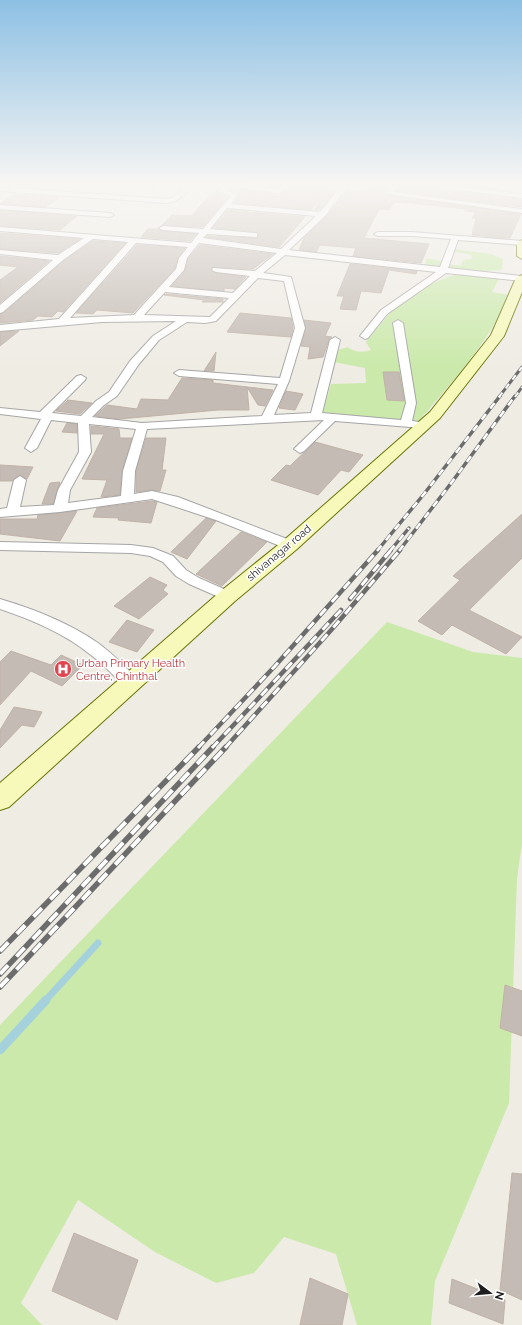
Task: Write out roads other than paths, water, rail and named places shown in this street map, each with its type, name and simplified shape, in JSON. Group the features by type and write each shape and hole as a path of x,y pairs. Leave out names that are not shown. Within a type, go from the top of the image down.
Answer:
{"street":[{"path":"0,310 75,246"},
{"path":"63,320 129,246"},
{"path":"138,316 180,270 183,258 192,246"},
{"path":"229,246 443,271 522,278"},
{"path":"0,328 63,320 138,316 205,320 213,319 256,275 289,246"},
{"path":"365,336 384,312 443,271 452,246"},
{"path":"522,246 522,256"},
{"path":"0,252 60,258"},
{"path":"216,270 288,279 300,328 284,381 267,418"},
{"name":"shivanagar road","path":"0,799 228,596 290,545 435,415 497,336 522,278"},
{"path":"164,289 237,296"},
{"path":"60,508 64,490 85,452 83,420 100,403 113,394 132,369 134,363 156,338 185,319"},
{"path":"398,323 411,403 405,424"},
{"path":"316,416 335,340"},
{"path":"179,373 284,381"},
{"path":"31,448 45,415 81,378"},
{"path":"0,411 142,426 316,416 423,425"},
{"path":"300,449 332,418"},
{"path":"180,424 183,438"},
{"path":"127,499 129,471 142,426"},
{"path":"20,480 6,513 60,508 152,495 222,517 290,545"},
{"path":"0,546 132,549 153,552 168,559 181,573 194,581 228,596"},
{"path":"0,604 35,616 65,630 93,648 131,682"}],"waterway":[{"path":"45,1001 98,943"},
{"path":"0,1050 46,1000"}],"railway":[{"path":"499,397 522,367"},
{"path":"515,397 522,387"},
{"path":"377,551 424,494 500,396"},
{"path":"399,551 515,396"},
{"path":"390,551 409,528"},
{"path":"198,748 275,666 378,550"},
{"path":"350,599 391,550"},
{"path":"225,748 333,628 400,550"},
{"path":"212,748 341,610"},
{"path":"0,951 199,747"},
{"path":"0,974 213,747"},
{"path":"0,987 226,747"}],"place":[{"name":"Urban Primary Health Centre, Chinthal","path":"63,669"}]}
